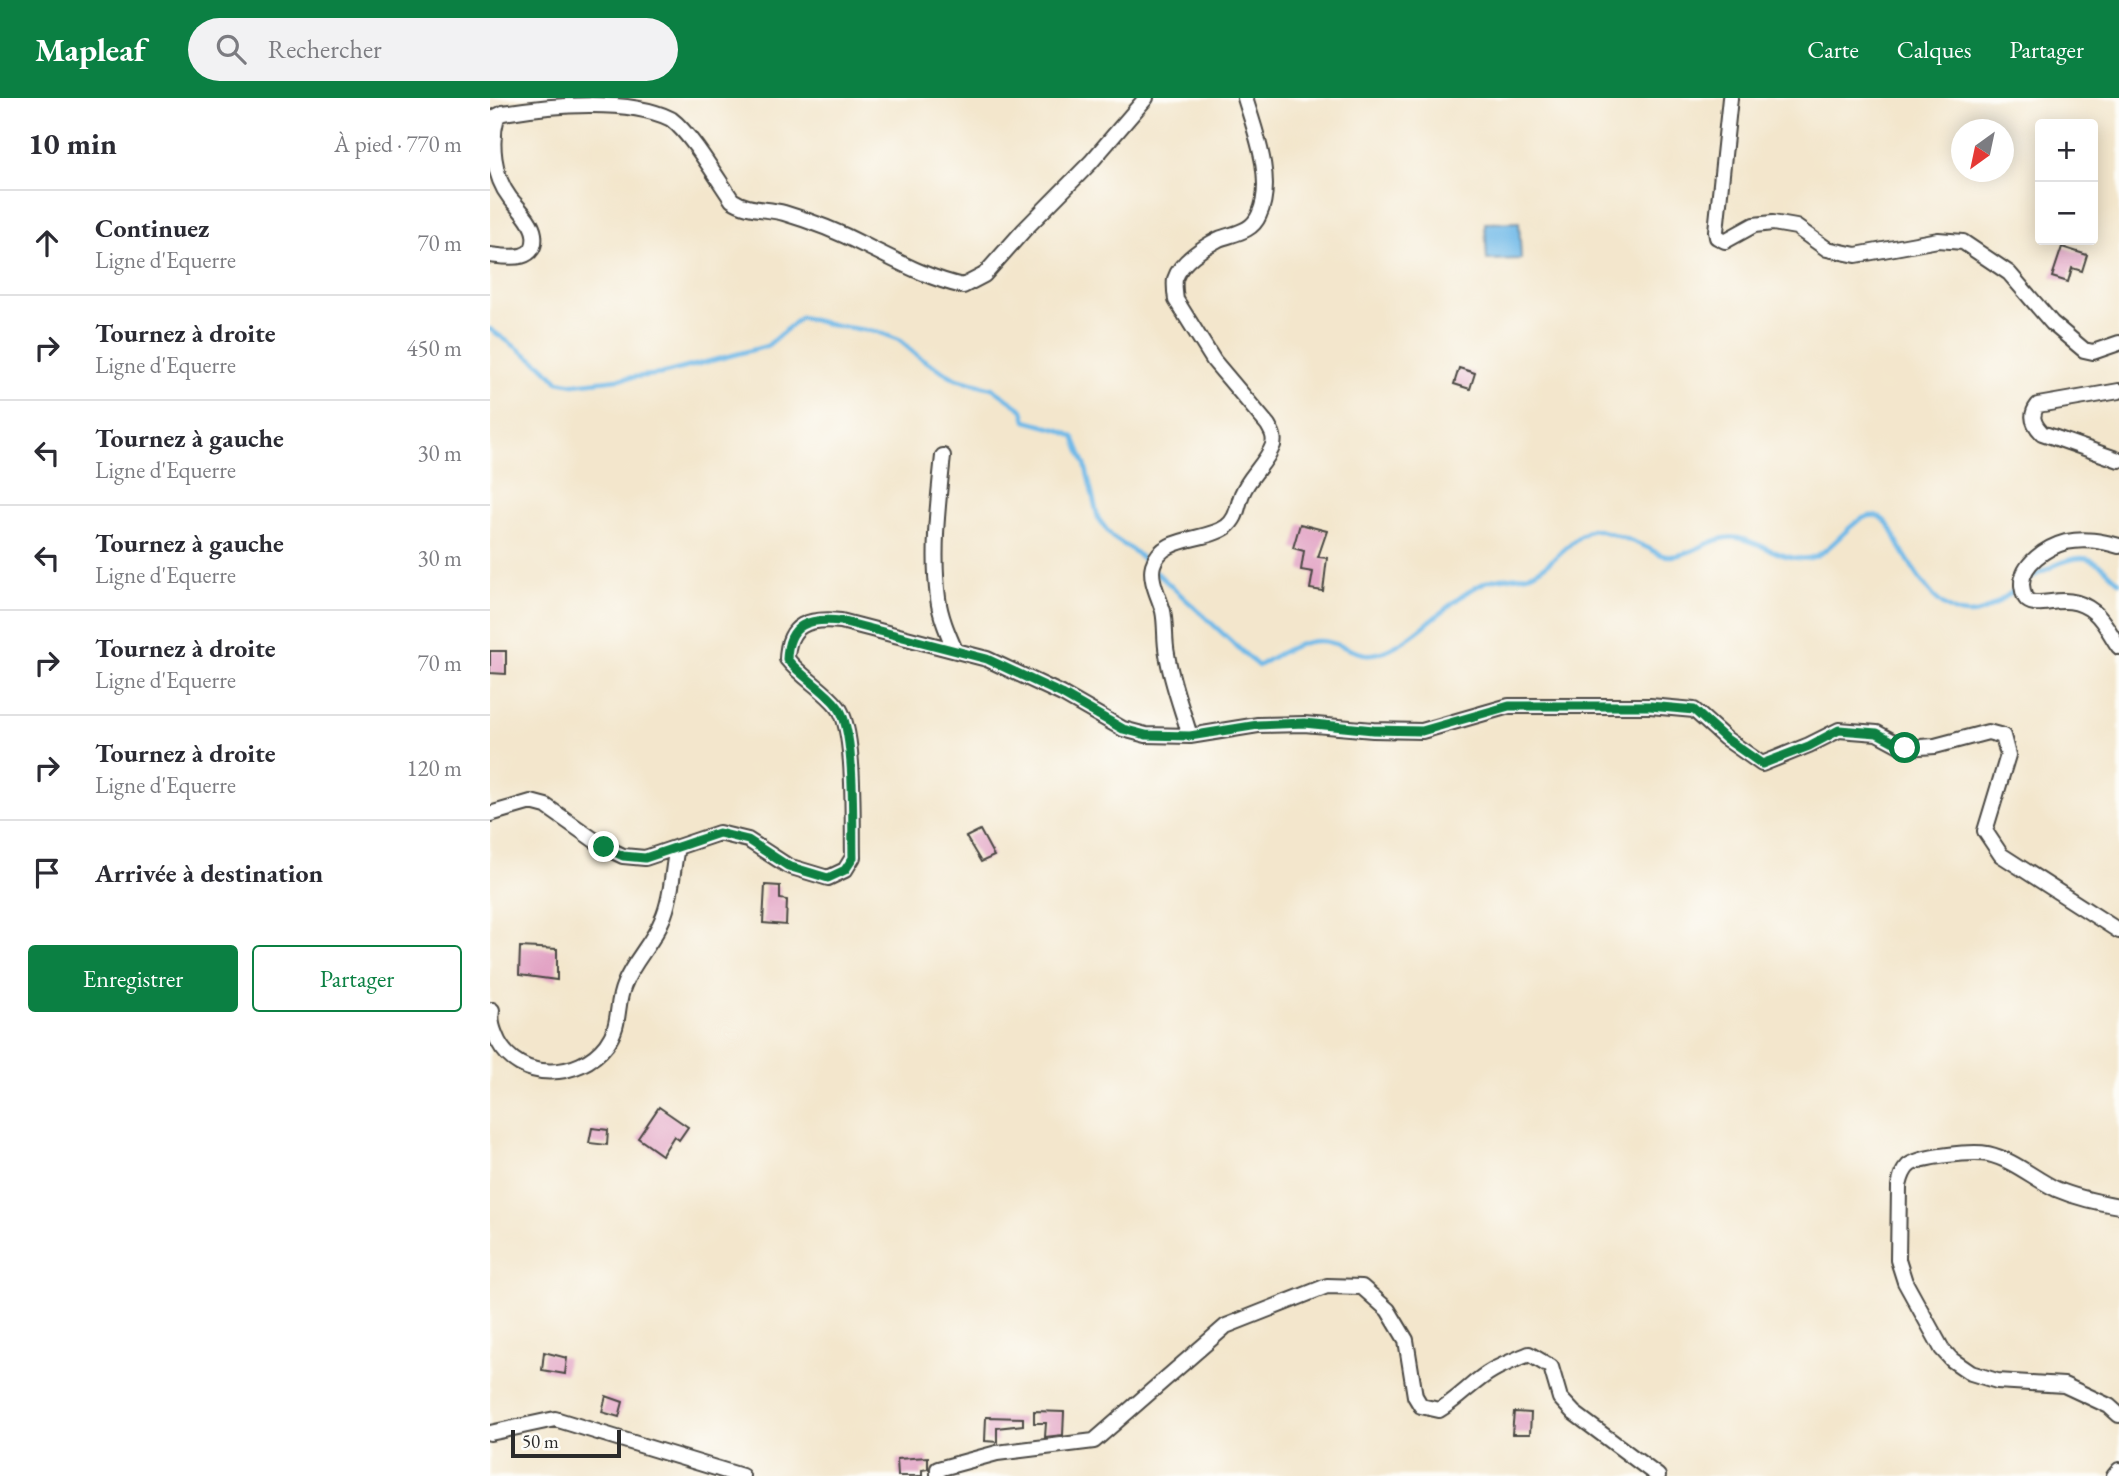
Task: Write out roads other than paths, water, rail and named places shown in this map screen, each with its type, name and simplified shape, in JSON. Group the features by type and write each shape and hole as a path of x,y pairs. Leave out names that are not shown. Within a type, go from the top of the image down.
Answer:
{"street":[{"path":"490,255 517,258 526,254 533,244 534,232 508,195 497,173 491,138 497,116 553,105 603,100 648,107 673,120 732,200 740,205 778,211 802,219 861,243 936,280 964,286 984,275 1091,162 1146,98"},
{"path":"1190,736 1167,656 1163,612 1153,576 1153,565 1168,546 1217,532 1228,526 1236,516 1241,495 1252,475 1266,459 1274,436 1268,425 1214,361 1176,300 1175,280 1179,271 1193,256 1217,240 1248,229 1261,212 1265,192 1263,159 1245,98"},
{"path":"1730,98 1721,166 1717,237 1726,241 1754,225 1773,223 1796,227 1828,249 1856,255 1938,240 1963,242 2009,273 2052,323 2084,350 2093,352 2119,343"},
{"path":"2119,391 2074,400 2046,402 2038,405 2033,416 2035,426 2042,433 2119,460"},
{"path":"943,456 935,537 938,600 955,650"},
{"path":"2119,546 2084,539 2062,543 2033,561 2022,580 2023,594 2035,604 2060,599 2073,600 2094,612 2119,647"},
{"path":"490,814 531,803 546,806 604,847 623,856 645,858 719,833 748,840 788,866 828,878 845,870 853,858 849,741 844,720 841,710 826,693 797,672 787,659 787,643 801,626 817,619 841,621 987,659 1062,694 1123,729 1146,735 1190,736 1258,725 1304,723 1373,730 1422,731 1509,706 1650,706 1694,710 1725,738 1762,764 1809,746 1839,730 1877,733 1905,748 1935,746 1988,732 2003,736 2008,754 1986,831 2001,855 2119,931"},
{"path":"492,1010 490,1020 495,1034 503,1051 515,1063 539,1072 576,1068 592,1059 606,1046 614,1032 619,1016 622,987 662,921 668,903 677,847"},
{"path":"2119,1206 2083,1200 2053,1187 2020,1166 1987,1154 1941,1156 1910,1164 1902,1175 1899,1186 1898,1261 1905,1282 1942,1349 1962,1367 1997,1381 2064,1385 2109,1406 2119,1415"},
{"path":"938,1476 937,1469 997,1453 1094,1441 1226,1326 1327,1286 1362,1287 1388,1310 1406,1340 1415,1396 1421,1406 1439,1410 1492,1370 1529,1354 1551,1367 1560,1398 1574,1413 1658,1476"},
{"path":"490,1433 555,1419 742,1476"},
{"path":"2114,1476 2119,1470"}],"water":[{"path":"1519,222 1521,259 1487,260 1485,223"}],"waterway":[{"path":"490,329 540,364 558,381 574,384 661,374 767,346 801,317 878,332 899,340 919,357 956,379 992,388 1023,410 1026,421 1060,430 1074,437 1085,464 1098,518 1112,537 1150,566"},
{"path":"1156,572 1258,666 1274,656 1310,642 1328,642 1364,654 1389,649 1414,634 1473,589 1493,580 1535,572 1592,529 1620,537 1665,556 1680,555 1721,539 1738,538 1791,557 1809,558 1818,555 1862,519 1879,517 1892,530 1922,582 1942,604 1954,611 1966,614 1980,612 2020,586"},
{"path":"2027,581 2062,562 2083,558 2098,563 2119,582"}]}
